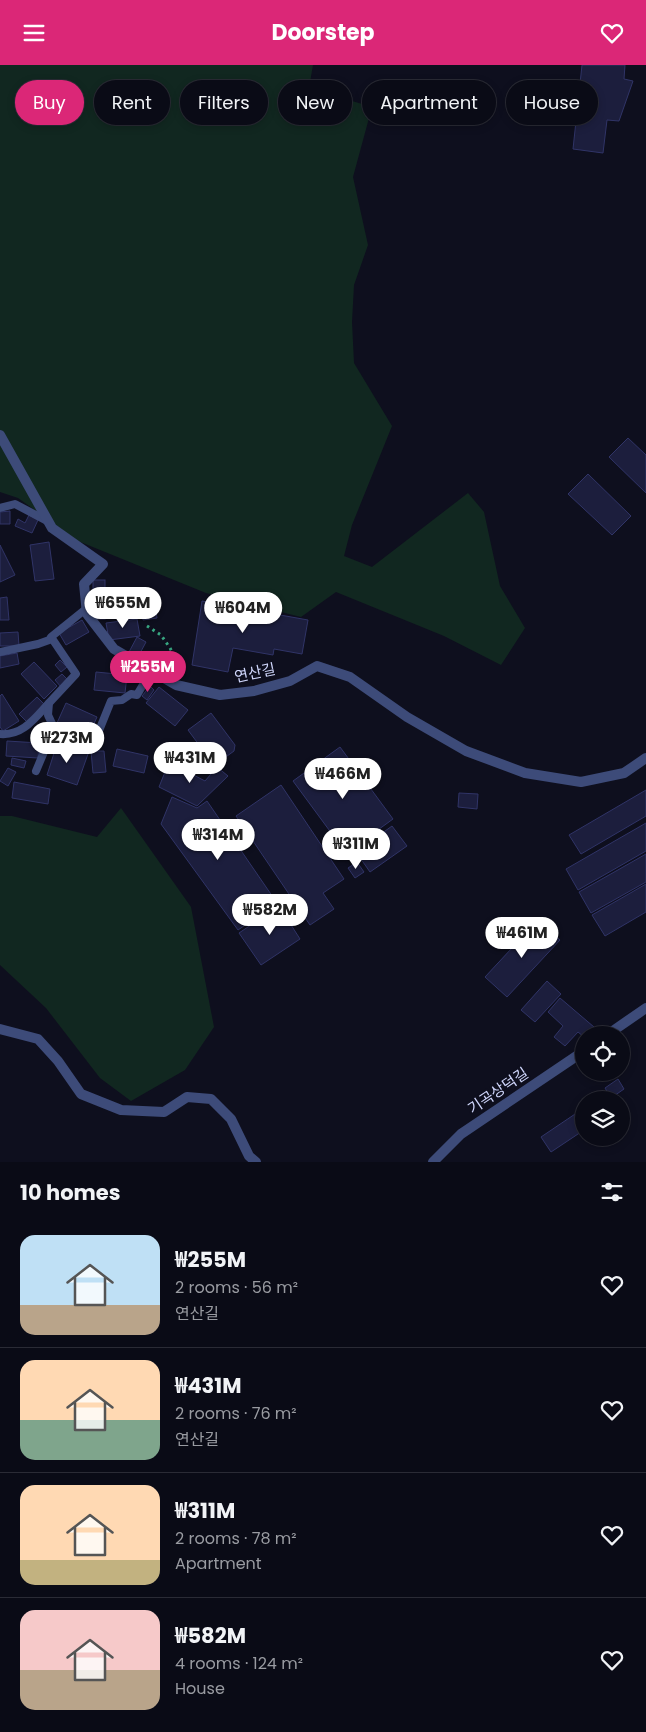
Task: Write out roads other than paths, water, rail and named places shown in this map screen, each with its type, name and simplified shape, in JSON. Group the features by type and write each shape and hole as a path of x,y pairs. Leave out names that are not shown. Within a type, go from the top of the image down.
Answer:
{"street":[{"name":"연산길","path":"0,435 52,528 102,564 84,584 87,614 114,649 176,685 220,695 254,691 290,681 317,666 350,677 407,717 466,751 525,773 581,782 624,773 646,758"},
{"path":"620,1026 646,1008"},
{"path":"0,1029 38,1039 58,1061 81,1094 121,1110 164,1112 187,1097 211,1099 231,1119 249,1155 256,1162"},
{"name":"기곡상덕길","path":"433,1162 461,1135 575,1057"}],"lane":[{"path":"0,507 15,504 49,522"},
{"path":"0,652 52,639 51,637 87,608"},
{"path":"0,734 7,734 25,728 76,674 52,639"},
{"path":"92,748 111,701 122,700 131,694 137,695 151,671"},
{"path":"36,771 54,728 48,715 49,703"}]}
